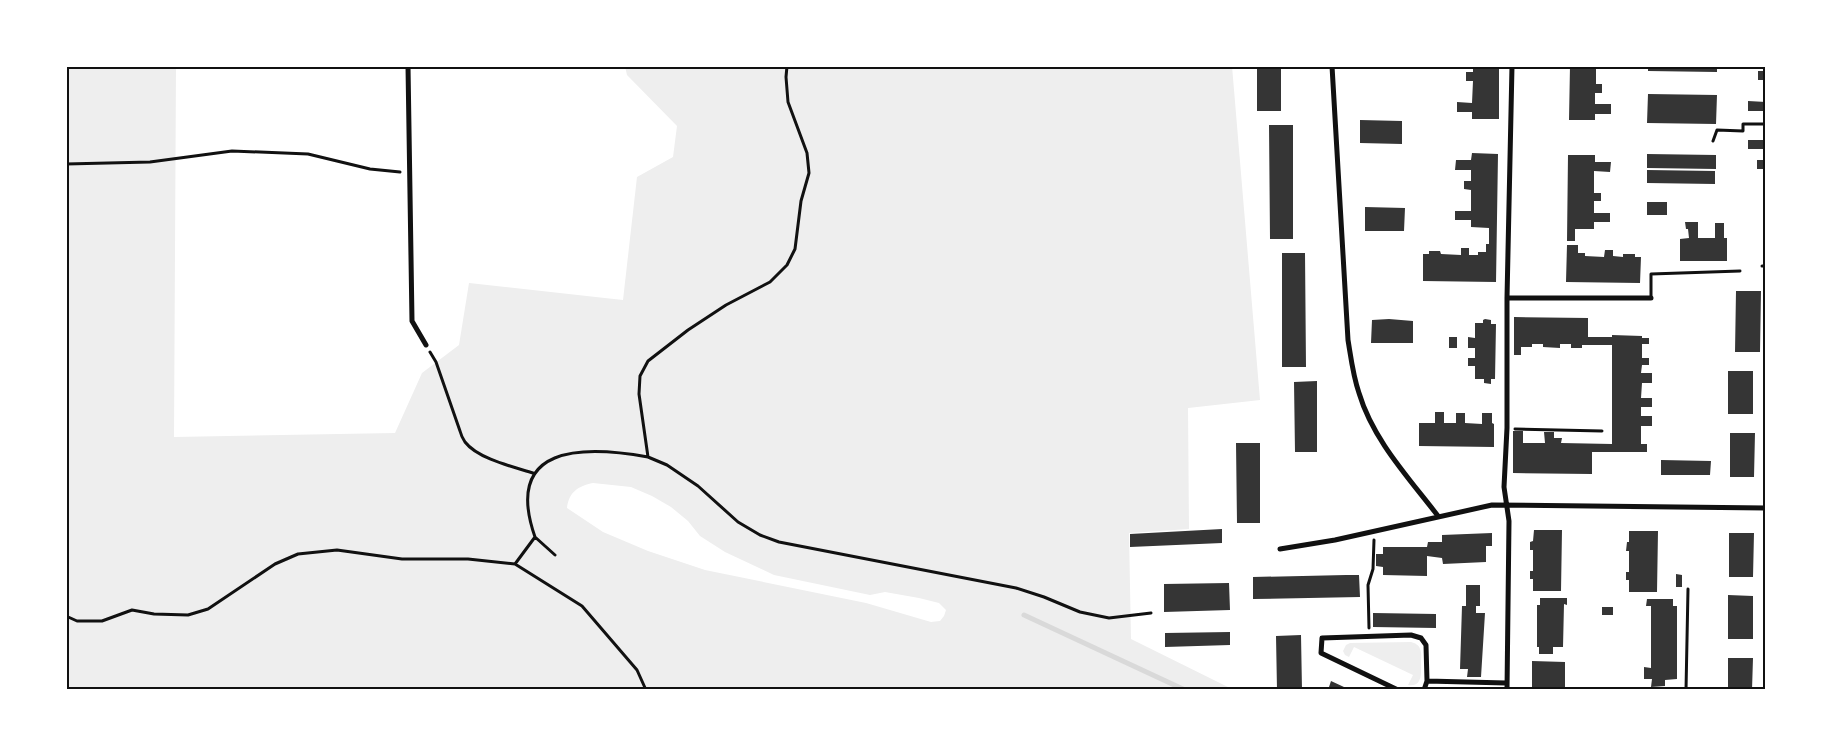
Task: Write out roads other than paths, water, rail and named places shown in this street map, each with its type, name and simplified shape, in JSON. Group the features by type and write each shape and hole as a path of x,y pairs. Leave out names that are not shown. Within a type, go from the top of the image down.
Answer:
{"street":[{"path":"408,66 412,321 426,345"},
{"path":"1332,66 1348,340 1352,368 1359,395 1376,431 1390,455 1438,516"},
{"path":"1507,690 1509,521 1504,486 1507,428 1507,298 1512,66"},
{"path":"1507,298 1651,298"},
{"path":"1280,549 1335,540 1492,504 1766,508"},
{"path":"1398,690 1321,653 1322,638 1411,635 1421,638 1426,645 1428,681 1424,690"},
{"path":"1428,681 1506,683"}],"lane":[{"path":"1651,298 1651,274 1740,272"},
{"path":"1686,690 1688,589"}],"waterway":[{"path":"1024,615 1185,690"}]}
